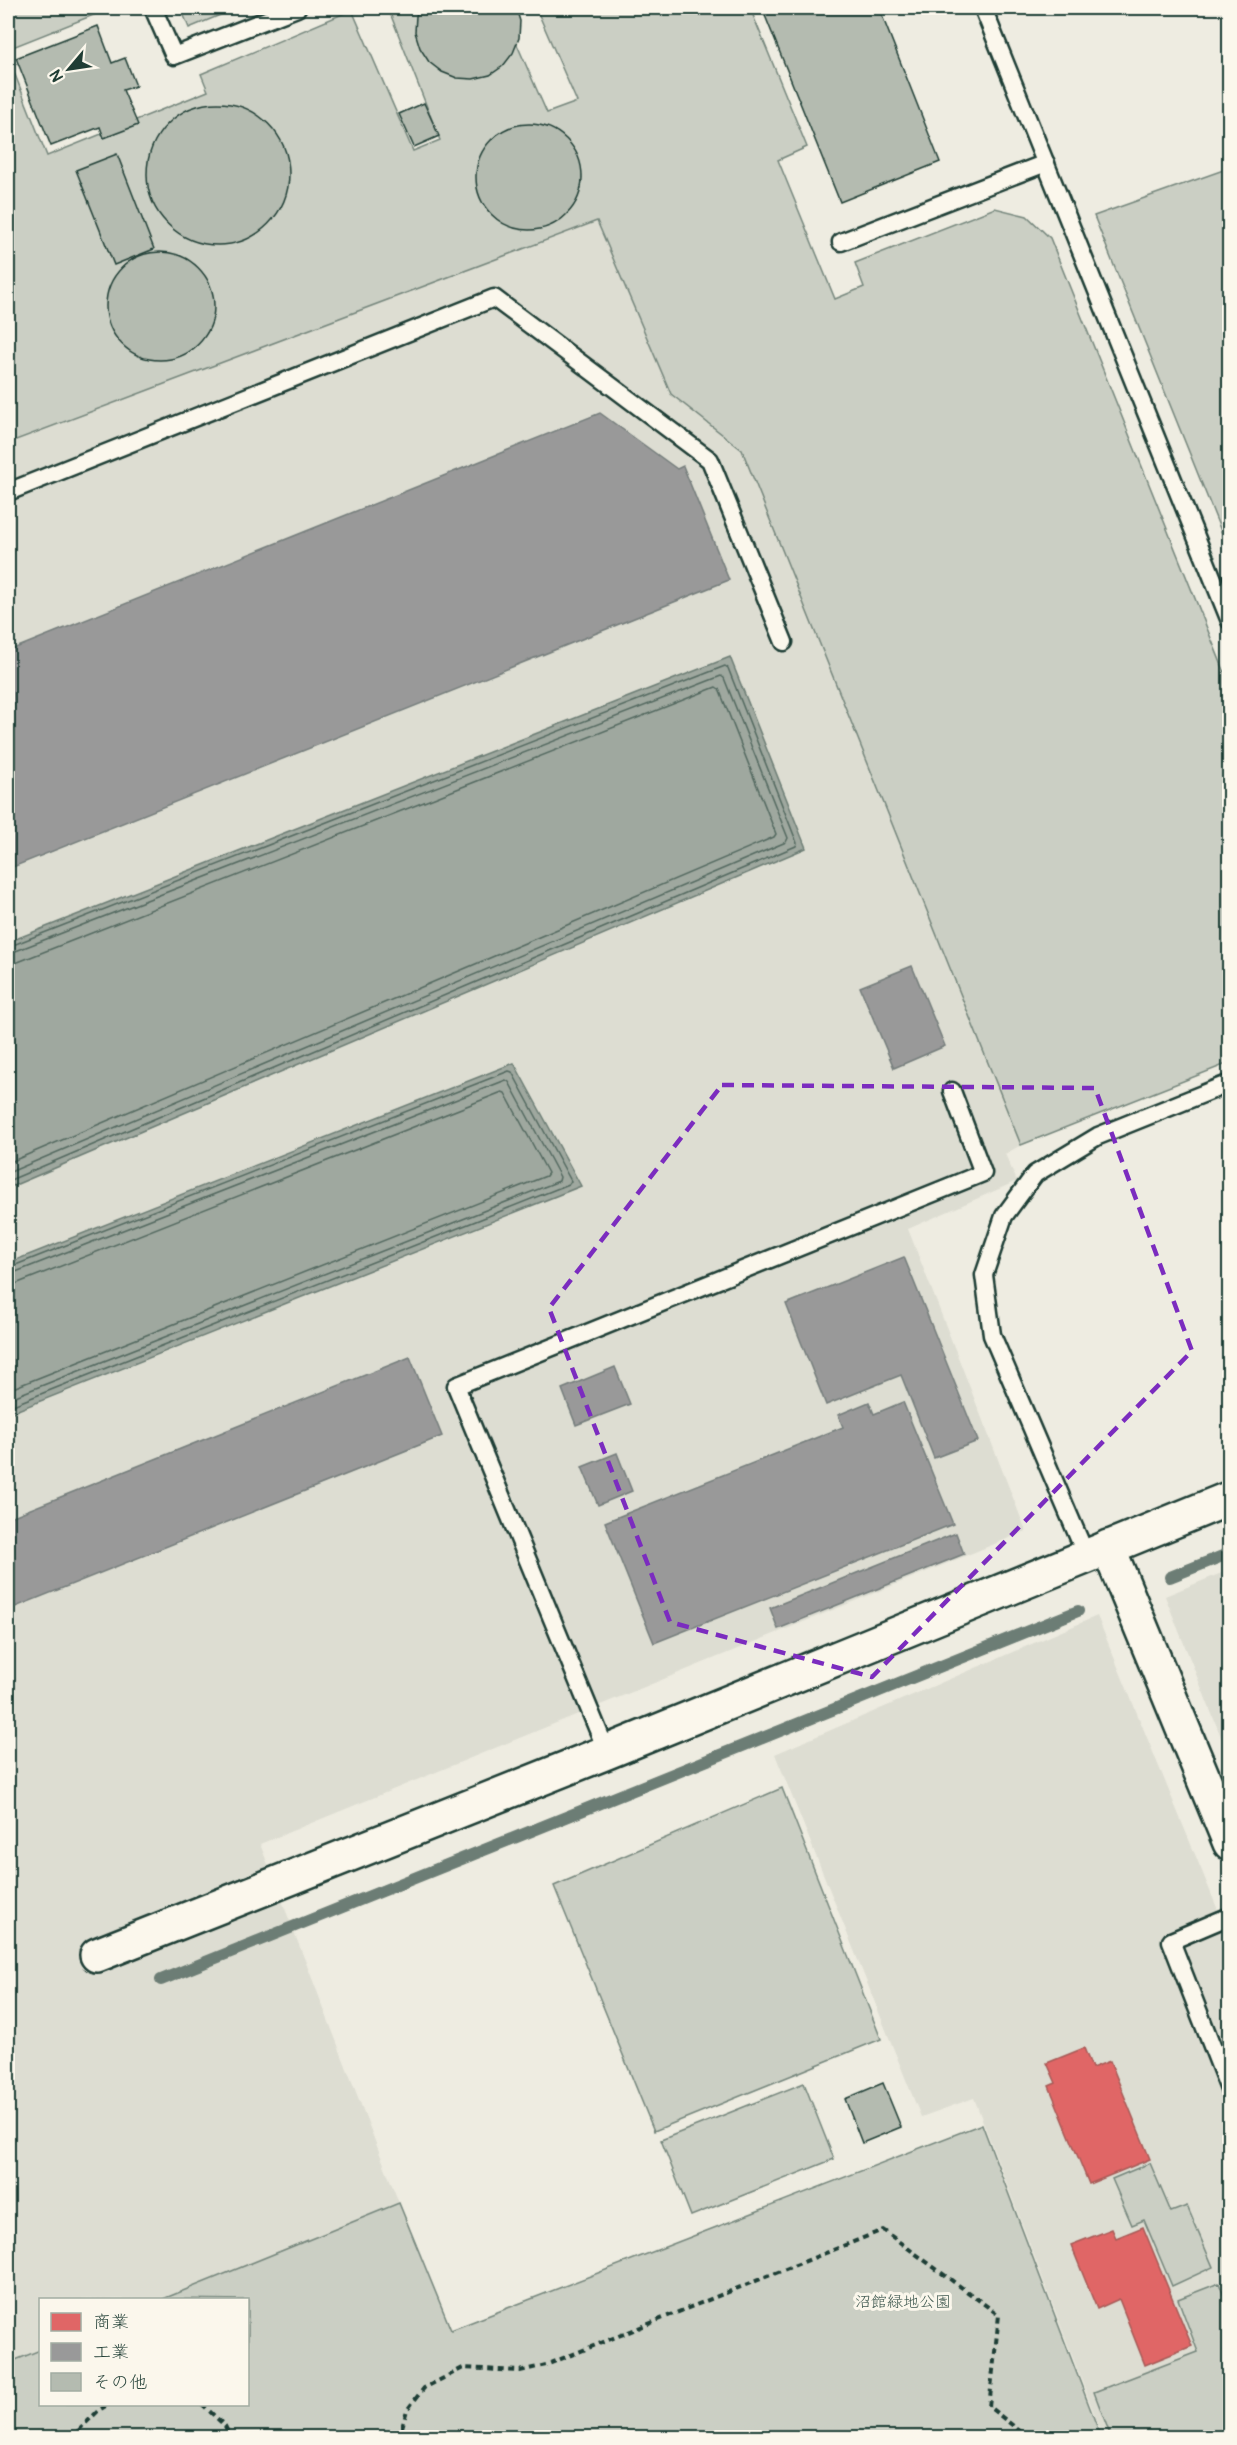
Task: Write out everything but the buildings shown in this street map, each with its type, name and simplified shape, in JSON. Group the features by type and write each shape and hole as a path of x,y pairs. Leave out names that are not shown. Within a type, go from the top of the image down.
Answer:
{"street":[{"path":"97,1955 607,1752 1230,1498"},
{"path":"1097,1551 1230,1843"}],"lane":[{"path":"153,8 174,56 297,8"},
{"path":"984,8 1230,621"},
{"path":"841,242 1046,163"},
{"path":"8,492 494,298 710,460 784,642"},
{"path":"1097,1551 992,1335 984,1275 1004,1216 1035,1174 1098,1136 1230,1083"},
{"path":"607,1752 456,1386 983,1173 952,1091"},
{"path":"1230,1916 1171,1941 1230,2092"}],"path":[{"path":"399,2438 407,2410 424,2388 463,2368 520,2371 546,2365 883,2230 999,2315 989,2407 1029,2438"},
{"path":"71,2438 106,2406"},
{"path":"204,2406 225,2426 231,2438"}],"highlighted area":[{"path":"722,1085 1095,1088 1192,1351 872,1677 670,1622 549,1308"}],"shaded area":[{"path":"597,221 671,394 742,449 1021,1145 1005,1154 1017,1181 908,1229 1026,1531 260,1844 399,2203 165,2298 39,2298 39,2350 8,2363 8,443"},
{"path":"1229,1570 1229,1757 1165,1596"},
{"path":"1097,1616 1229,1937 1229,2437 1103,2437 974,2098 921,2117 775,1754"}],"green space":[{"path":"8,8 111,8 8,49"},
{"path":"181,8 237,8 189,28"},
{"path":"388,8 501,8 547,113 577,102 536,8 750,8 807,147 778,160 835,299 864,287 855,263 995,208 1027,216 1050,238 1229,683 1229,1063 1021,1145 742,450 671,394 597,221 8,443 8,57 47,156 208,91 201,74 352,10 413,151 440,140"},
{"path":"1230,168 1229,551 1094,216"},
{"path":"782,1788 881,2039 654,2131 554,1886"},
{"path":"804,2083 834,2159 691,2216 661,2140"},
{"name":"沼館緑地公園","path":"982,2124 1101,2437 8,2437 8,2363 39,2350 39,2406 249,2406 249,2298 165,2298 399,2203 451,2330"},
{"path":"1150,2163 1171,2212 1187,2206 1213,2267 1172,2286 1144,2220 1132,2225 1112,2179"},
{"path":"1219,2283 1229,2309 1229,2347 1224,2350 1229,2365 1229,2435 1222,2438 1111,2437 1094,2392 1198,2352 1178,2299"}],"water":[{"path":"730,657 806,848 8,1188 8,942"},
{"path":"514,1063 581,1186 8,1414 8,1263"}],"waterway":[{"path":"1170,1577 1230,1553"},
{"path":"161,1980 1078,1611"}]}
